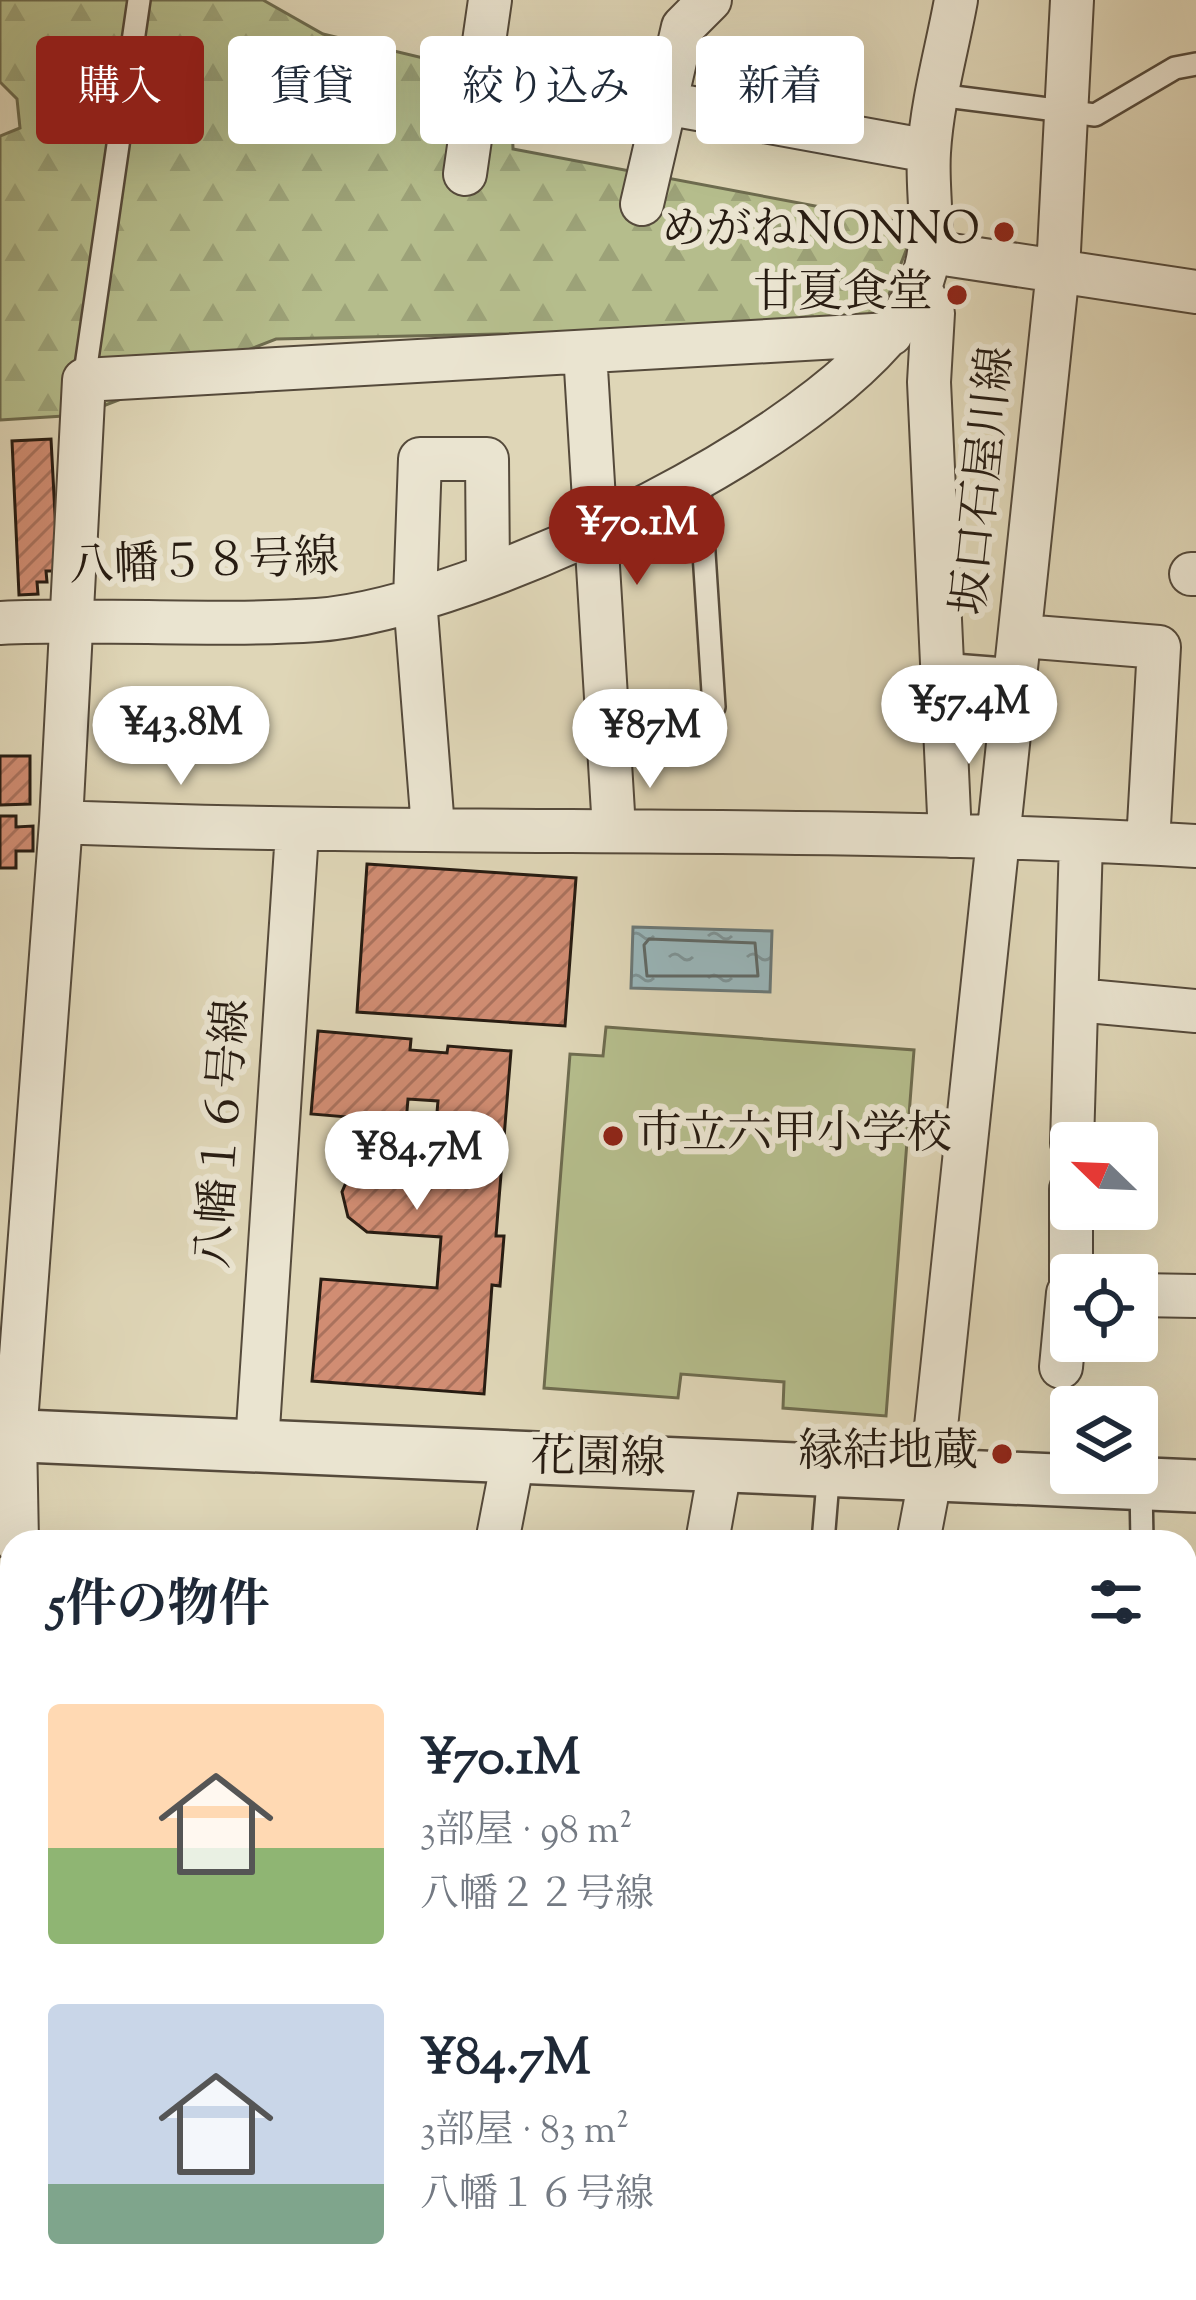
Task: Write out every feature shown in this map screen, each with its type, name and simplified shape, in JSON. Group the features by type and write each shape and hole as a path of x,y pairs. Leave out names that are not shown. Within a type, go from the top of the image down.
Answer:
{"street":[{"path":"465,174 490,0"},
{"path":"672,74 683,27 710,0"},
{"path":"950,836 929,382 933,313 925,270 929,151 956,0"},
{"name":"坂口石屋川線","path":"920,1530 931,1474 1002,838 1058,270 1072,0"},
{"path":"672,105 929,151"},
{"path":"642,204 656,144"},
{"path":"925,270 1058,270 1196,292"},
{"name":"八幡５８号線","path":"0,623 320,620 415,599 595,536 813,406 891,334 925,270"},
{"path":"16,1530 8,1436 61,822 84,380 891,334"},
{"path":"585,352 614,830"},
{"path":"434,828 415,599 420,459 487,459 488,572"},
{"path":"1020,653 1159,647 1148,843"},
{"path":"61,822 297,832 614,830 1196,846"},
{"name":"八幡１６号線","path":"257,1444 297,832"},
{"path":"1073,1122 1081,841"},
{"path":"1077,1000 1196,1011"},
{"path":"1158,1295 1196,1296"},
{"path":"1061,1367 1062,1362"},
{"name":"花園線","path":"8,1436 1050,1480"},
{"path":"498,1530 513,1460"},
{"path":"709,1530 721,1463"},
{"name":"花園線","path":"1158,1485 1196,1486"}],"lane":[{"path":"84,380 139,0"},
{"path":"938,94 1095,116 1175,68 1196,64"},
{"path":"700,476 714,707"},
{"path":"941,664 1020,653"},
{"path":"824,1530 829,1468"},
{"path":"1141,1494 1142,1530"}],"green space":[{"path":"0,0 263,0 331,36 228,36 228,144 396,144 396,51 420,57 420,144 513,144 513,149 916,225 884,307 830,360 724,329 276,339 80,415 0,420 0,136 20,128 17,99 0,82"},
{"path":"606,1027 914,1050 886,1416 783,1408 784,1382 681,1374 678,1398 544,1388 570,1054 603,1056"}],"water":[{"path":"633,927 772,931 770,992 631,988"}],"building":[{"path":"51,439 58,571 46,571 47,582 37,582 38,594 19,595 12,441"},
{"path":"0,756 30,756 30,804 0,805"},
{"path":"0,816 16,816 16,827 33,826 33,851 16,851 16,868 0,868"},
{"path":"367,864 576,878 565,1026 357,1012"},
{"path":"318,1031 411,1039 410,1050 447,1053 448,1046 511,1051 496,1236 504,1236 500,1286 492,1285 484,1394 312,1381 321,1279 437,1288 441,1237 367,1232 348,1217 342,1192 354,1164 373,1153 417,1157 419,1134 435,1135 438,1101 408,1099 406,1122 311,1114"}],"place":[{"name":"めがねNONNO","path":"1004,232"},
{"name":"甘夏食堂","path":"957,295"},
{"name":"市立六甲小学校","path":"613,1136"},
{"name":"縁結地蔵","path":"1002,1454"}]}
